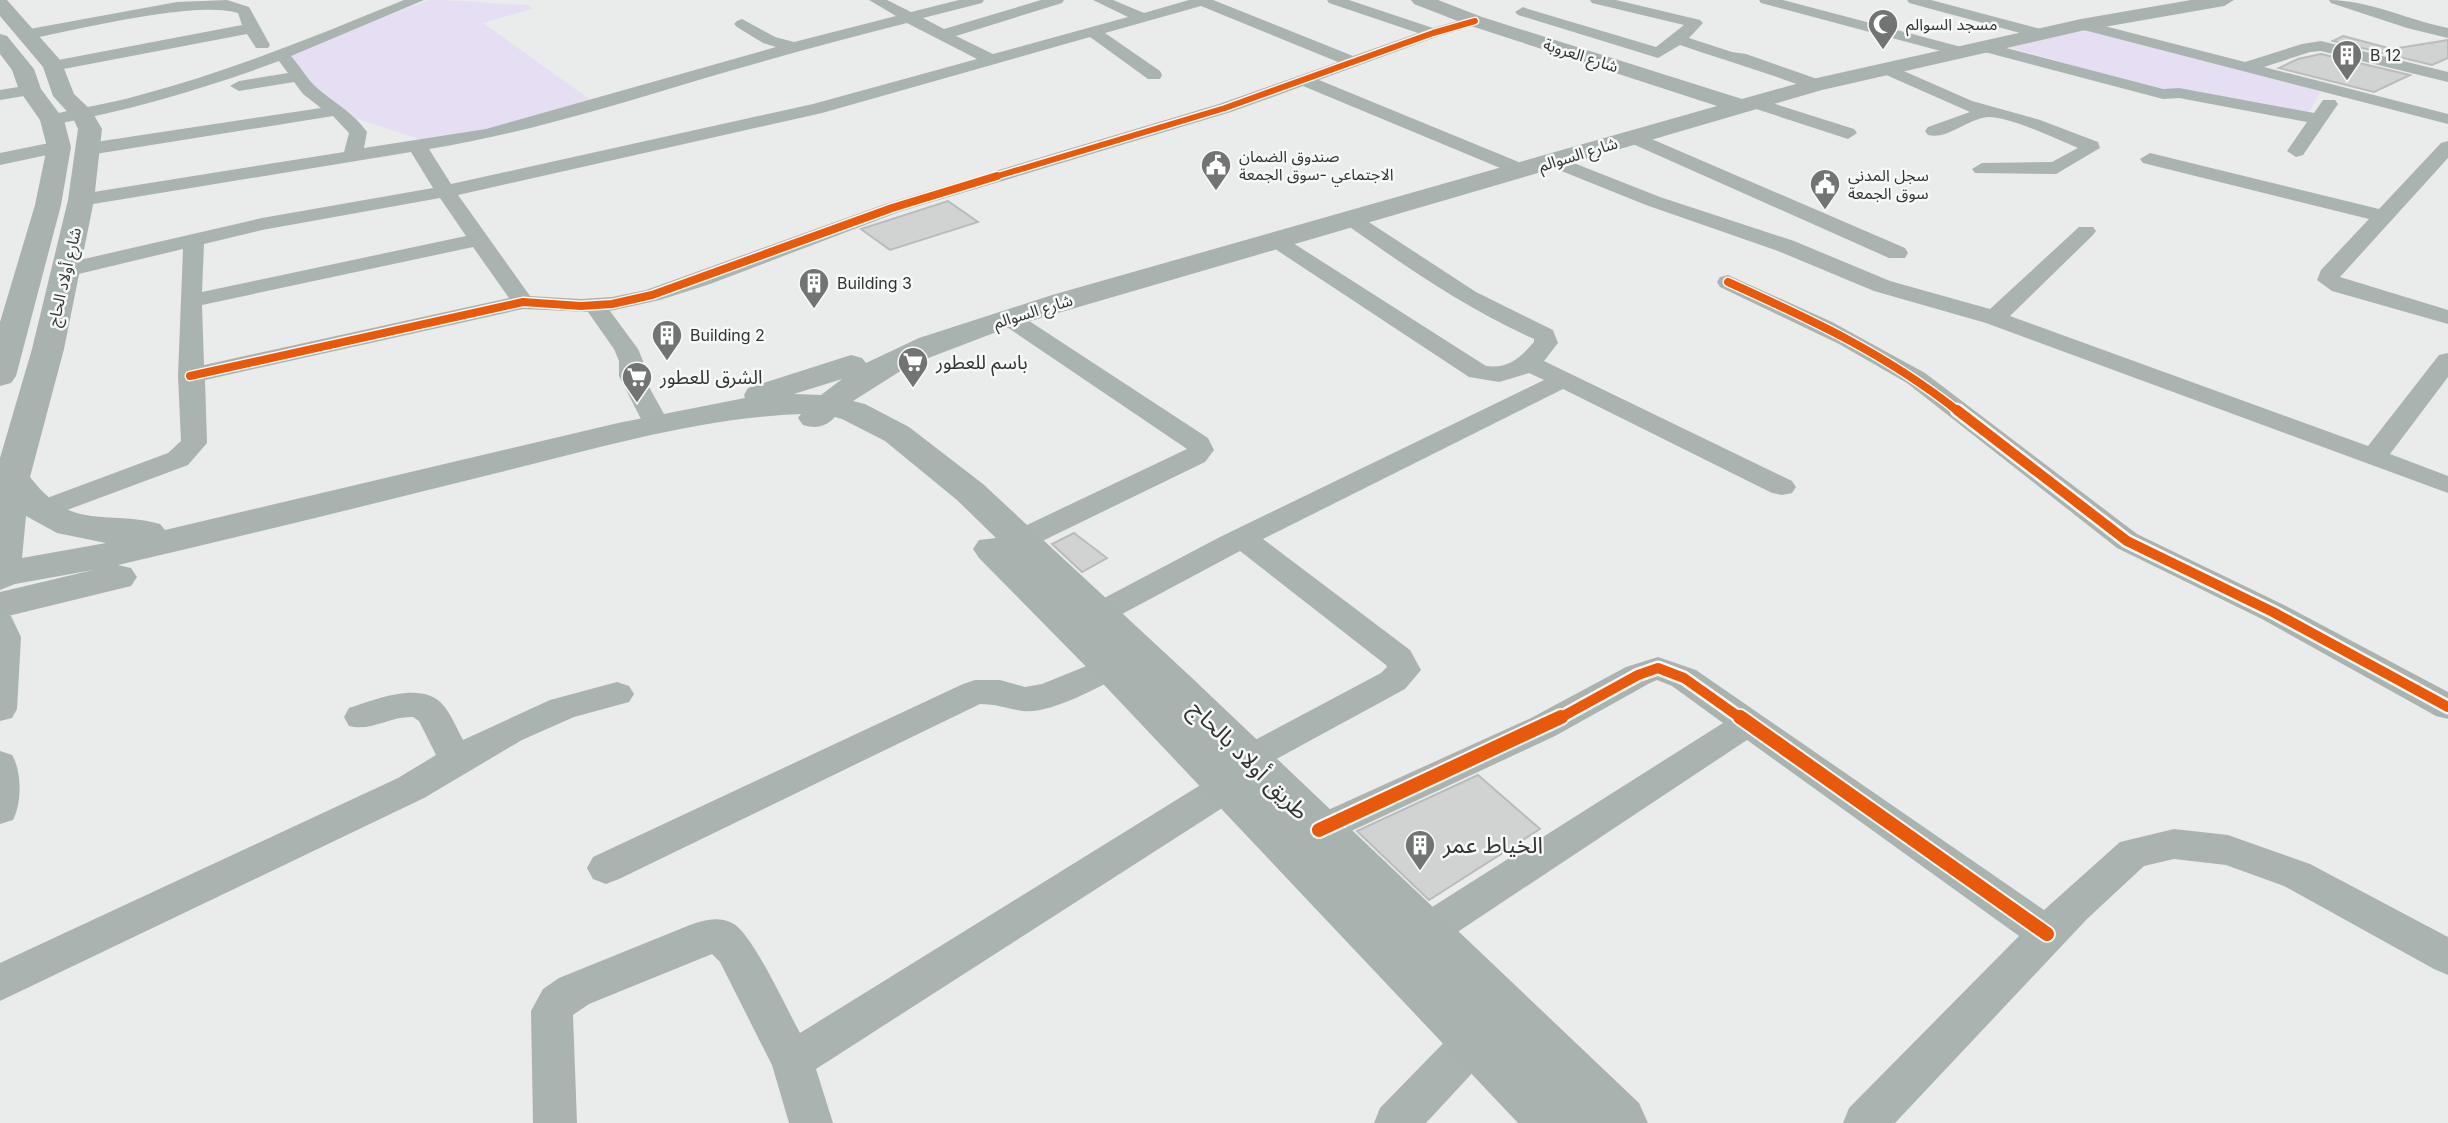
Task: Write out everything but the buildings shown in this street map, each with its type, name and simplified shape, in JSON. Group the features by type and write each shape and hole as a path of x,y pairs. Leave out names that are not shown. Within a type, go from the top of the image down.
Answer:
{"main road":[{"name":"شارع العروبة","path":"1421,0 1475,21 1749,105"},
{"name":"شارع السوالم","path":"939,340 1817,85 2081,25 2224,0"},
{"name":"شارع أولاد الحاج","path":"0,4 8,44 23,69 30,90 52,120 59,147 45,216 4,347 0,376"},
{"name":"شارع أولاد الحاج","path":"0,582 12,478 48,349 82,200 90,129 83,115 64,96 53,66 8,44"},
{"path":"672,422 939,340"},
{"path":"804,415 888,363 939,340"},
{"path":"888,363 883,374 883,389 886,411 897,434"},
{"path":"804,415 851,365"},
{"path":"0,582 737,408 804,415 874,446 993,526"},
{"path":"0,582 205,556 617,448 739,425 853,411 897,434 970,492 993,526"},
{"path":"12,478 25,499 44,514 72,526 111,532 162,532 247,524"},
{"name":"طريق أولاد بالحاج","path":"993,526 1098,614 1474,1041 1557,1123"},
{"name":"طريق أولاد بالحاج","path":"993,526 1111,667 1238,773 1319,830 1513,1016 1619,1123"}],"street":[{"path":"152,99 277,57 417,0"},
{"path":"876,0 993,61"},
{"path":"82,200 353,154 418,147 528,125 794,47 977,0"},
{"path":"942,35 1057,0"},
{"path":"1100,0 1142,18"},
{"path":"1334,0 1433,33"},
{"path":"1597,0 1695,23 1683,32 1680,40 1658,53 1619,67"},
{"path":"1766,0 2163,94 2179,93 2319,119"},
{"path":"1914,0 2042,34"},
{"path":"1953,10 1978,0"},
{"path":"2336,0 2412,25 2448,33"},
{"path":"66,270 326,211 443,192 816,109 1204,1 1353,62"},
{"path":"8,44 177,7 213,4 244,10 251,29 277,57 309,90 350,121 358,132 353,154"},
{"path":"1523,12 1658,53"},
{"path":"190,376 523,302 594,305 652,295 892,208 1225,108 1433,33 1475,21"},
{"path":"742,24 769,40 794,47"},
{"path":"2081,25 2448,119"},
{"path":"53,66 251,29"},
{"path":"1094,33 1154,75"},
{"path":"1680,40 1731,57 1740,57 1817,85"},
{"path":"2247,67 2308,47 2321,46 2448,77"},
{"path":"1890,70 1966,106 2086,142 2091,148 2056,168 1982,169"},
{"path":"52,120 152,99 297,76"},
{"path":"1304,80 1524,171"},
{"path":"2296,151 2339,89"},
{"path":"0,95 30,90"},
{"path":"1749,105 1848,133"},
{"path":"89,149 334,111"},
{"path":"1934,131 1988,111"},
{"path":"1633,137 1897,253"},
{"path":"2448,146 2329,275 2329,280 2340,286 2448,317"},
{"path":"0,159 59,147"},
{"path":"418,147 443,192 480,239 523,302"},
{"path":"2150,159 2384,217"},
{"path":"1556,162 1653,201 1786,246 1891,289 1994,318 2448,485"},
{"path":"1274,241 1478,372 1505,375 1529,363 1546,343 1545,335 1481,306 1436,279 1351,219"},
{"path":"1994,318 2086,231"},
{"path":"190,301 480,239"},
{"path":"41,510 178,459 189,451 194,443 190,376 190,301 194,240"},
{"path":"1728,282 1837,331 1894,364 2127,541 2273,612 2448,707"},
{"path":"594,305 626,349 631,361 631,376 672,422"},
{"path":"993,526 1195,456 1202,450 1199,443 1009,318"},
{"path":"2374,457 2448,360"},
{"path":"1529,363 1782,487"},
{"path":"1098,614 1243,538 1565,379"},
{"path":"792,1061 1238,773 1393,681 1405,670 1399,658 1243,538"},
{"path":"0,624 5,637 0,709"},
{"path":"606,868 975,692 1000,692 1025,699 1048,695 1111,667"},
{"path":"1319,830 1543,727 1638,675 1658,668 1684,678 2048,934"},
{"path":"0,983 411,788 456,759 556,710 617,694"},
{"path":"361,717 413,704 425,707 456,759"},
{"path":"1424,933 1748,723"},
{"path":"0,764 0,810"},
{"path":"1865,1123 2048,934 2133,853 2174,844 2228,850 2297,875 2448,957"},
{"path":"555,1123 551,1019 552,1011 558,1002 574,991 704,937 722,936 730,944 792,1061 811,1123"},
{"path":"1396,1123 1474,1041"}],"shaded area":[{"path":"429,0 528,5 532,9 483,23 592,101 514,124 428,142 334,111 282,55"},
{"path":"2090,30 2322,89 2307,116 2174,88 2163,92 2006,46"}],"cycle path":[{"path":"190,376 523,302 581,306 612,304 652,295 892,208 1225,108 1433,33 1475,21"},
{"path":"1728,282 1800,315 1916,378 2127,541 2273,612 2448,707"},
{"path":"1319,830 1543,727 1638,675 1658,668 1684,678 2047,934"}],"place":[{"name":"مسجد السوالم","path":"1883,51"},
{"name":"B 12","path":"2347,82"},
{"name":"صندوق الضمان الاجتماعي -سوق الجمعة","path":"1216,192"},
{"name":"سجل المدني سوق الجمعة","path":"1825,211"},
{"name":"Building 3","path":"814,310"},
{"name":"Building 2","path":"667,362"},
{"name":"باسم للعطور","path":"913,389"},
{"name":"الشرق للعطور","path":"637,404"},
{"name":"الخياط عمر","path":"1420,872"}]}
